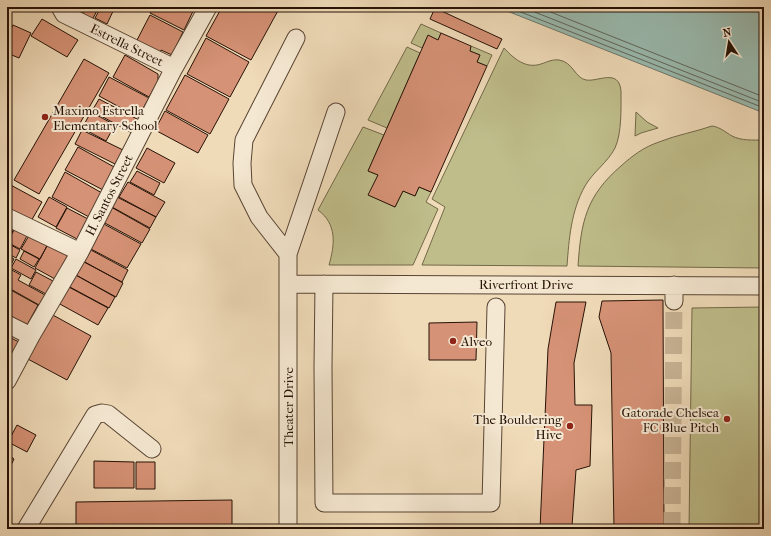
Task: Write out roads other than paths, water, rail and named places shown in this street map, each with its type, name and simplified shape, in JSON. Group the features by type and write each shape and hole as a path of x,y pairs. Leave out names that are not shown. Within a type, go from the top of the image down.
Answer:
{"street":[{"name":"H. Santos Street","path":"7,381 31,336 80,252 174,68 208,7"},
{"name":"Estrella Street","path":"60,8 64,14 174,68"},
{"path":"288,254 258,217 243,185 242,164 244,140 296,38"},
{"name":"Theater Drive","path":"288,529 288,254 336,112"},
{"path":"7,217 80,252"},
{"name":"Riverfront Drive","path":"288,284 674,293 764,286"},
{"path":"324,284 324,503 491,502 496,307"},
{"path":"7,324 31,336"},
{"path":"26,529 95,415 102,413 108,414 152,449"}],"water":[{"path":"497,7 764,7 764,113"}],"tunnel":[{"path":"672,529 674,301"}],"place":[{"name":"Maximo Estrella Elementary School","path":"45,117"},
{"name":"Alveo","path":"453,341"},
{"name":"Gatorade Chelsea FC Blue Pitch","path":"727,419"},
{"name":"The Bouldering Hive","path":"570,426"}]}
